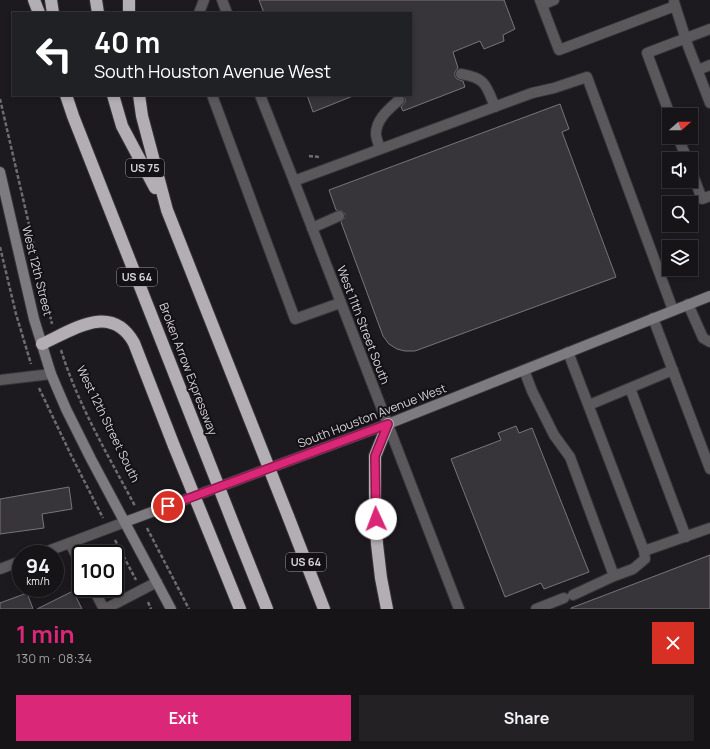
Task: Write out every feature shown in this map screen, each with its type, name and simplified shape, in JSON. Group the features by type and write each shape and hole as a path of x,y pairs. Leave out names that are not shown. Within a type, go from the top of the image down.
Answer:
{"highway":[{"path":"34,0 39,12"},
{"path":"50,0 53,12"},
{"path":"96,0 98,12"},
{"path":"129,0 129,12"},
{"name":"Broken Arrow Expressway","path":"68,96 73,116 267,609"},
{"name":"US 75","path":"113,96 122,126 167,210"},
{"name":"US 64","path":"139,96 142,116 167,210 324,609"},
{"path":"42,344 92,322 104,321 114,323 129,335 134,343 214,547 240,609"},
{"path":"386,609 377,544 374,469 375,456 388,424"}],"main road":[{"name":"West 12th Street","path":"0,172 34,319 51,374"},
{"name":"South Houston Avenue West","path":"125,522 388,424 710,296"},
{"path":"51,374 66,409 91,459 171,609"}],"street":[{"path":"199,12 204,0"},
{"path":"222,0 227,12"},
{"path":"554,0 541,2 559,50 674,3 710,103"},
{"path":"667,108 647,53 710,29"},
{"path":"698,70 710,66"},
{"path":"461,74 475,76 486,86 495,107"},
{"path":"294,181 532,93 554,88 587,77 673,310"},
{"path":"212,96 296,319 340,303"},
{"name":"West 11th Street South","path":"260,96 459,609"},
{"path":"380,149 376,134 379,123 385,112 399,100"},
{"path":"698,183 706,197"},
{"path":"312,228 339,216"},
{"path":"688,304 704,338 710,342"},
{"path":"654,318 710,469"},
{"path":"536,609 633,569 645,559 644,551 568,352"},
{"path":"524,370 532,391 554,435 570,457 614,576"},
{"path":"589,405 674,370"},
{"path":"0,380 51,374"},
{"path":"630,388 686,537"},
{"name":"South Houston Avenue West","path":"64,545 125,522"},
{"path":"644,551 710,528"},
{"path":"70,543 72,547"},
{"path":"0,569 12,564"},
{"path":"98,597 105,609 157,582"}],"path":[{"name":"West 12th Street South","path":"0,98 50,316 66,366 86,413 189,609"},
{"path":"309,156 325,158"},
{"path":"0,247 26,353 41,394 151,609"}],"building":[{"path":"259,0 504,0 515,29 503,35 504,41 484,49 480,41 453,52 458,68 455,72 455,76 457,79 463,81 465,87 403,111 401,107 405,102 404,96 412,96 412,12 264,12"},
{"path":"307,96 353,96 313,112"},
{"path":"560,104 569,129 562,132 616,277 415,351 397,349 389,344 383,336 341,222 344,219 345,214 342,211 336,210 329,190"},
{"path":"516,426 519,433 532,428 589,572 544,589 541,583 505,597 451,459 501,440 498,433"},
{"path":"69,487 72,509 42,514 44,528 0,534 0,499"},
{"path":"710,555 710,609 571,609 571,608"},
{"path":"72,592 72,597 76,597 82,609 37,609 61,597 64,597 64,596"},
{"path":"16,597 28,597 33,609 0,609 0,603"}],"route":[{"path":"168,506 388,424 375,456 376,519"}]}
